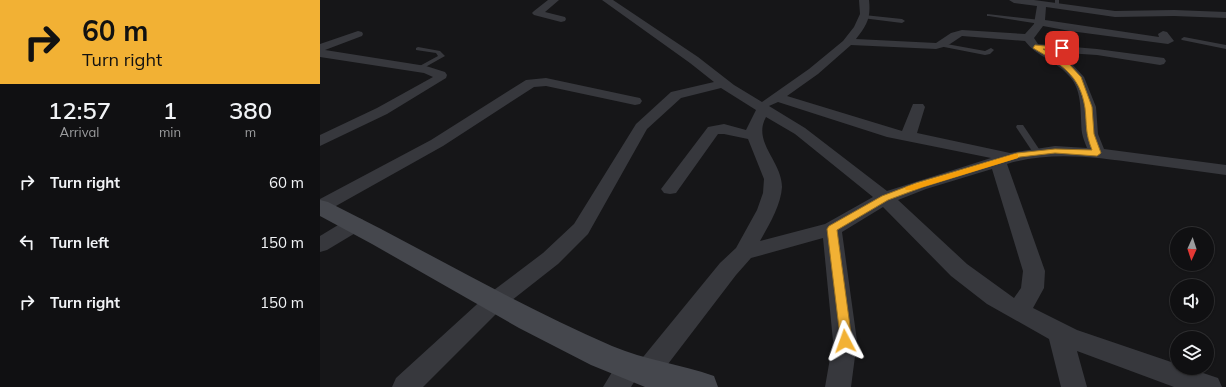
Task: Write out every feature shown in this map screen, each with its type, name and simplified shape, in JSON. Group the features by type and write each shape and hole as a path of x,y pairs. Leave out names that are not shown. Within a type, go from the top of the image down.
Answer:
{"main road":[{"path":"320,207 355,224 495,302 602,356 630,376 702,387"}],"street":[{"path":"554,0 537,13 561,19"},
{"path":"607,0 694,60 723,84 767,105 908,136 1004,160"},
{"path":"630,376 728,268 744,253 771,196 773,186 770,167 754,136 755,125 767,105 848,42 866,12 864,0"},
{"path":"1014,0 1031,1 1042,4 1057,3 1115,14 1150,13 1225,16"},
{"path":"1143,3 1150,13"},
{"path":"1032,42 1040,22 1042,4"},
{"path":"1194,4 1225,16"},
{"path":"1040,22 1168,41 1163,34"},
{"path":"1082,29 1097,52"},
{"path":"848,42 941,45 955,35 962,33 1160,61"},
{"path":"320,48 358,34"},
{"path":"1121,41 1128,56"},
{"path":"1032,42 1066,65 1078,77 1088,107 1090,134 1097,153"},
{"path":"320,53 418,69 439,73 441,75 440,78 382,111 320,141"},
{"path":"320,207 437,143 531,83 546,82 635,101"},
{"path":"406,387 495,302 558,253 581,229 632,140 645,122 676,95 723,84"},
{"path":"767,105 885,198 959,270 989,293 1017,311 1059,332 1114,355 1209,387"},
{"path":"908,136 918,107"},
{"path":"670,189 713,130 724,129 754,136"},
{"path":"744,253 832,229 885,198 920,185 1036,152 1055,151 1097,153 1226,170"},
{"path":"1004,160 1034,271 1035,281 1033,288 1017,311"},
{"path":"320,245 355,224"},
{"path":"832,229 845,341 838,387"},
{"path":"1059,332 1074,387"}],"lane":[{"path":"989,15 1040,22"},
{"path":"864,17 902,21"},
{"path":"1184,38 1226,47"},
{"path":"941,45 984,53 988,53 991,50"},
{"path":"418,49 438,52 442,56 418,69"},
{"path":"1020,127 1036,152"}],"slow traffic":[{"path":"909,189 1015,156"}],"route":[{"path":"845,341 844,320 832,229 885,198 920,185 1020,155 1055,151 1097,153 1091,141 1090,113 1078,77 1066,65 1035,46 1062,48"}]}
